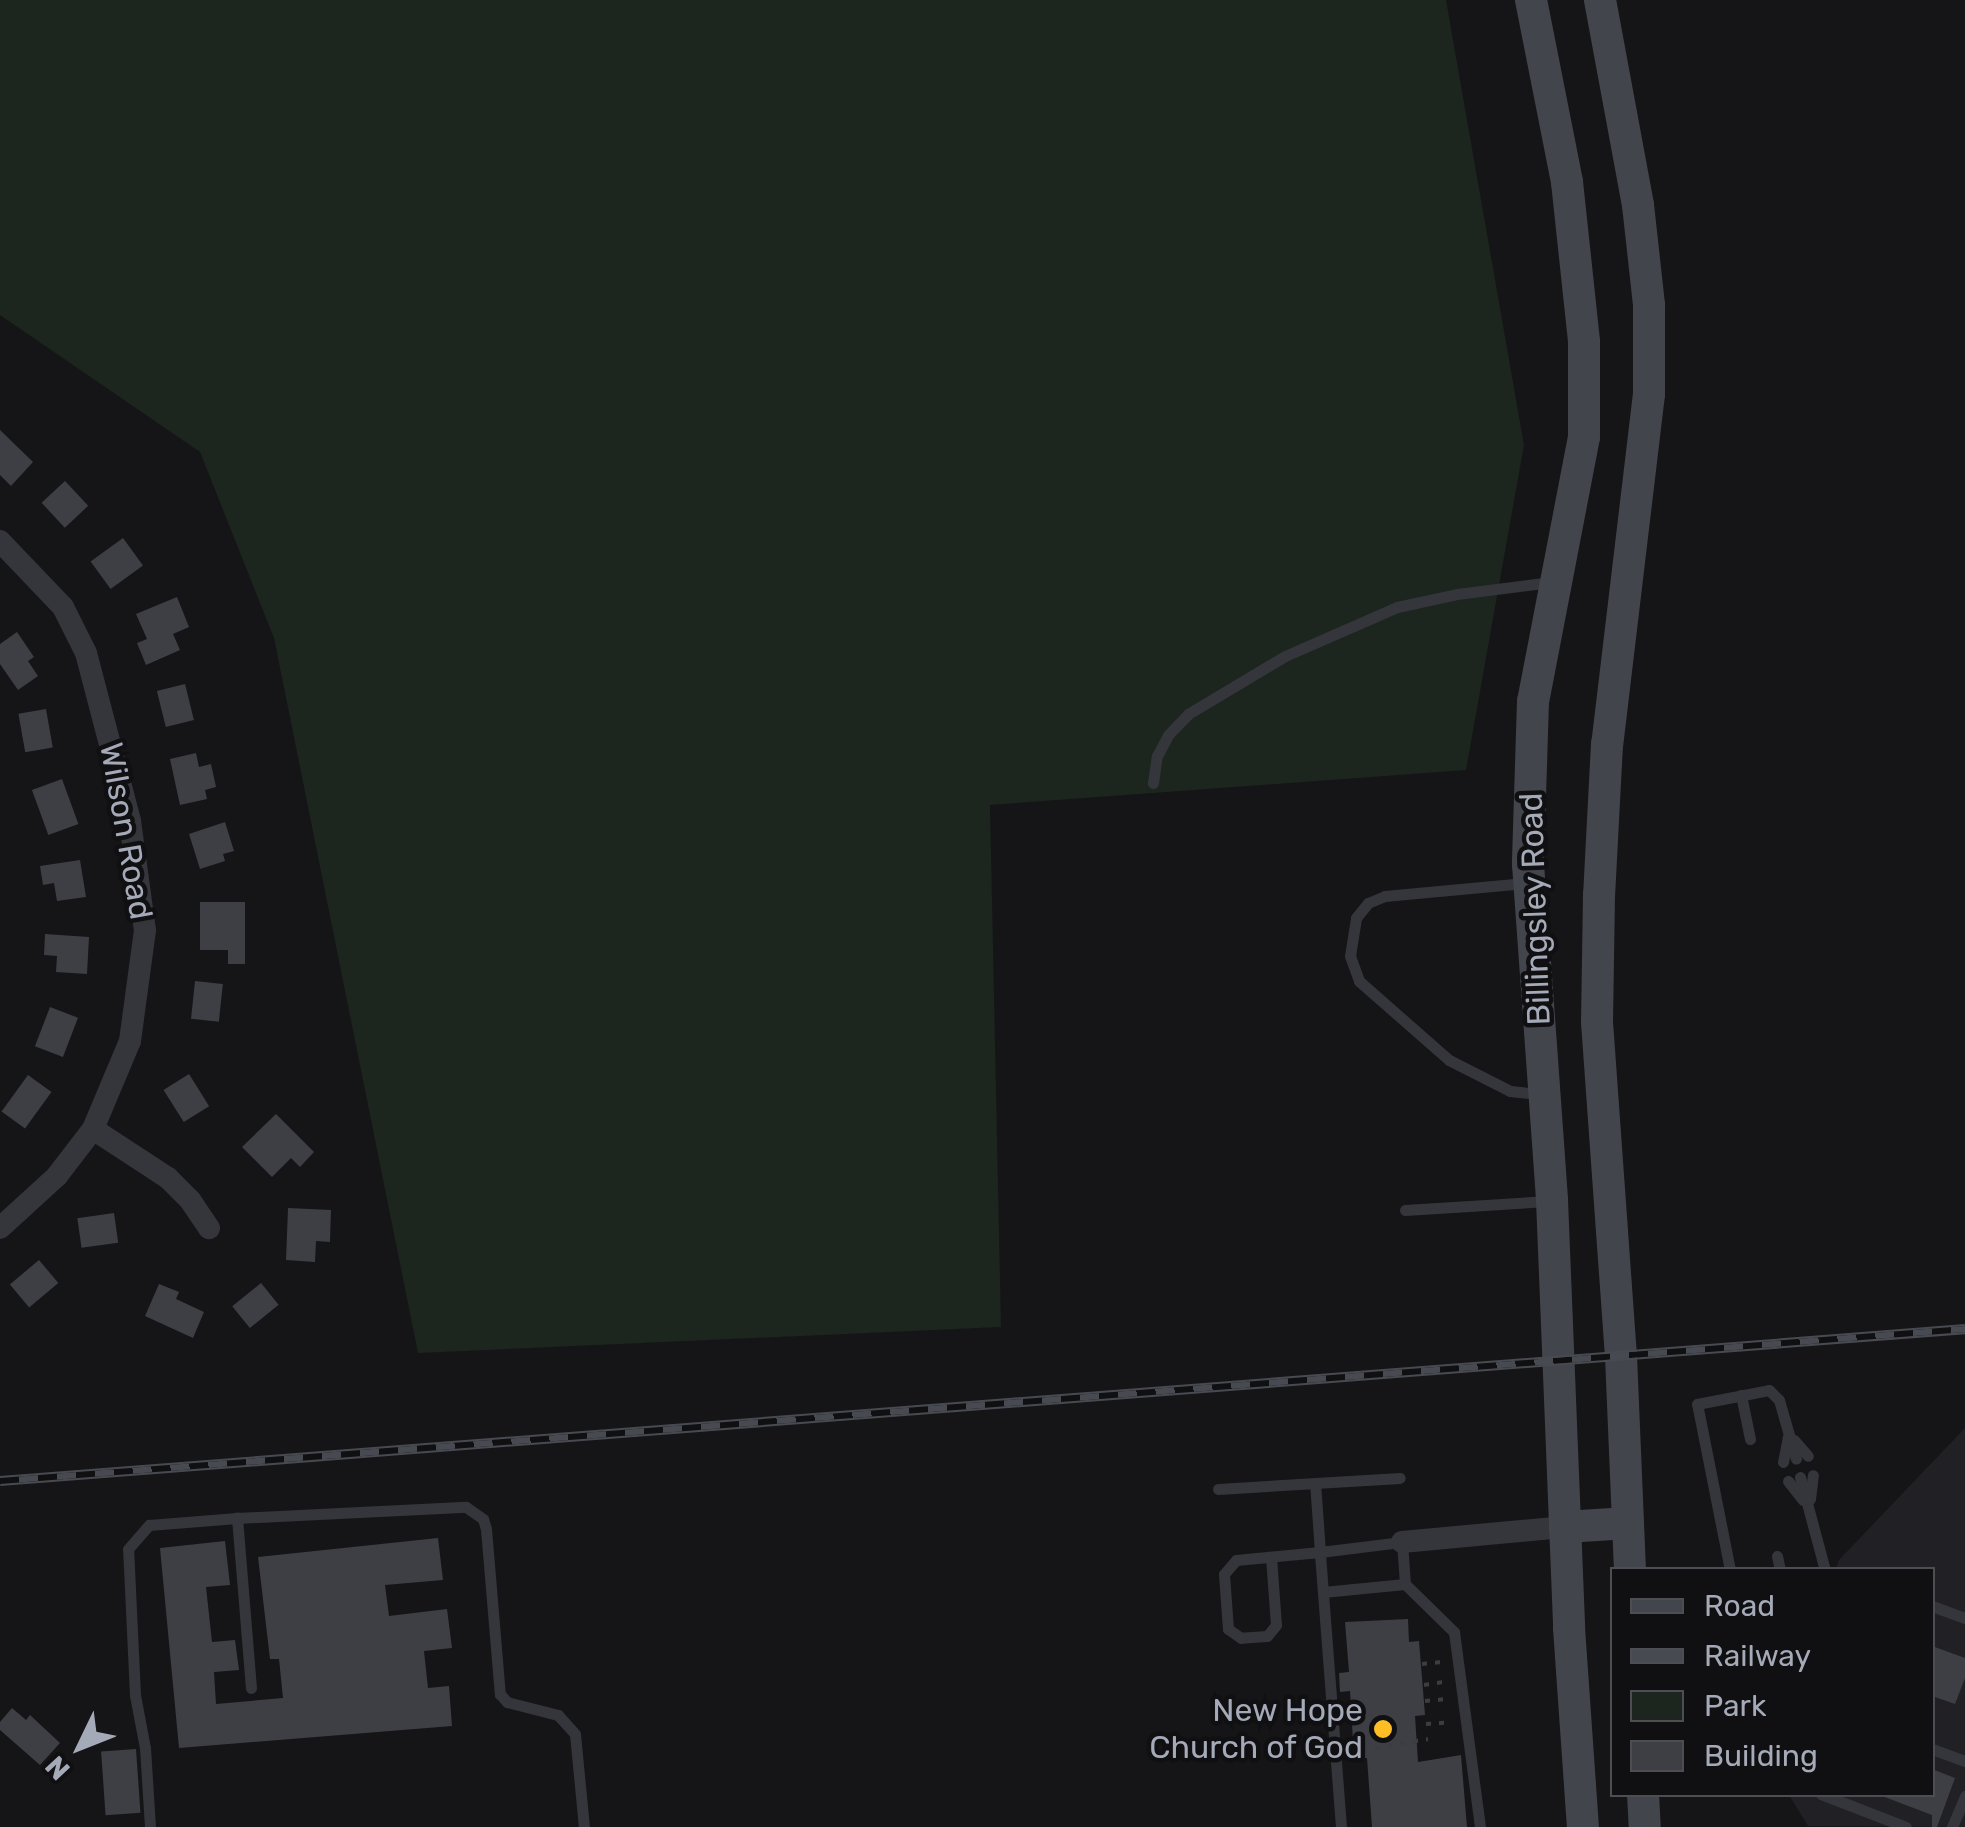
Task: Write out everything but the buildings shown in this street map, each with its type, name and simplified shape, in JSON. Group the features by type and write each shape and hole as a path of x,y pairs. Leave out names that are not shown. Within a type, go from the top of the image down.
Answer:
{"main road":[{"name":"Billingsley Road","path":"1531,0 1567,182 1584,342 1584,437 1533,702 1529,883 1552,1200 1565,1526 1583,1827"},
{"name":"Billingsley Road","path":"1600,0 1638,205 1649,305 1649,394 1607,744 1597,1022 1630,1567"},
{"path":"1565,1526 1628,1523"},
{"path":"1643,1797 1645,1827"}],"street":[{"name":"Wilson Road","path":"0,541 63,607 86,652 110,734 142,887 145,930 138,1006 130,1042 93,1129 57,1176 0,1228"},
{"path":"93,1129 168,1178 209,1228"},
{"path":"1402,1542 1565,1526"}],"lane":[{"path":"1153,783 1163,746 1188,714 1215,694 1286,656 1398,607 1457,594 1555,582"},
{"path":"1529,883 1385,896 1368,903 1356,918 1350,956 1359,981 1449,1060 1510,1091 1544,1094"},
{"path":"1405,1210 1552,1200"},
{"path":"1729,1567 1697,1404 1769,1390 1779,1400 1796,1459 1788,1432"},
{"path":"1740,1395 1750,1440"},
{"path":"1218,1489 1400,1478"},
{"path":"1808,1508 1800,1478 1824,1567"},
{"path":"1315,1483 1341,1827"},
{"path":"150,1827 135,1695 128,1549 149,1525 452,1506 474,1512 486,1529 500,1694 507,1702 541,1708 570,1724 579,1753 584,1827"},
{"path":"237,1518 251,1688"},
{"path":"1271,1557 1276,1625 1267,1636 1240,1638 1228,1629 1224,1574 1236,1560 1402,1542 1405,1584 1450,1624 1464,1697 1480,1827"},
{"path":"1323,1592 1405,1584"},
{"path":"1935,1607 1965,1618"},
{"path":"1935,1749 1965,1760"},
{"path":"1952,1827 1965,1796"},
{"path":"1829,1797 1906,1827"}],"path":[{"path":"1422,1664 1458,1661"},
{"path":"1424,1685 1461,1680"},
{"path":"1425,1701 1464,1697"},
{"path":"1426,1724 1467,1720"},
{"path":"1362,1751 1428,1739"}],"shaded area":[{"path":"1965,1428 1965,1827 1808,1826 1790,1797 1935,1797 1935,1567 1837,1567 1839,1560"}],"green space":[{"path":"0,0 1446,0 1524,445 1466,770 990,805 1001,1327 418,1353 274,638 200,452 0,315"}],"railway":[{"path":"0,1481 1965,1329"}],"place":[{"name":"New Hope Church of God","path":"1383,1729"}]}
